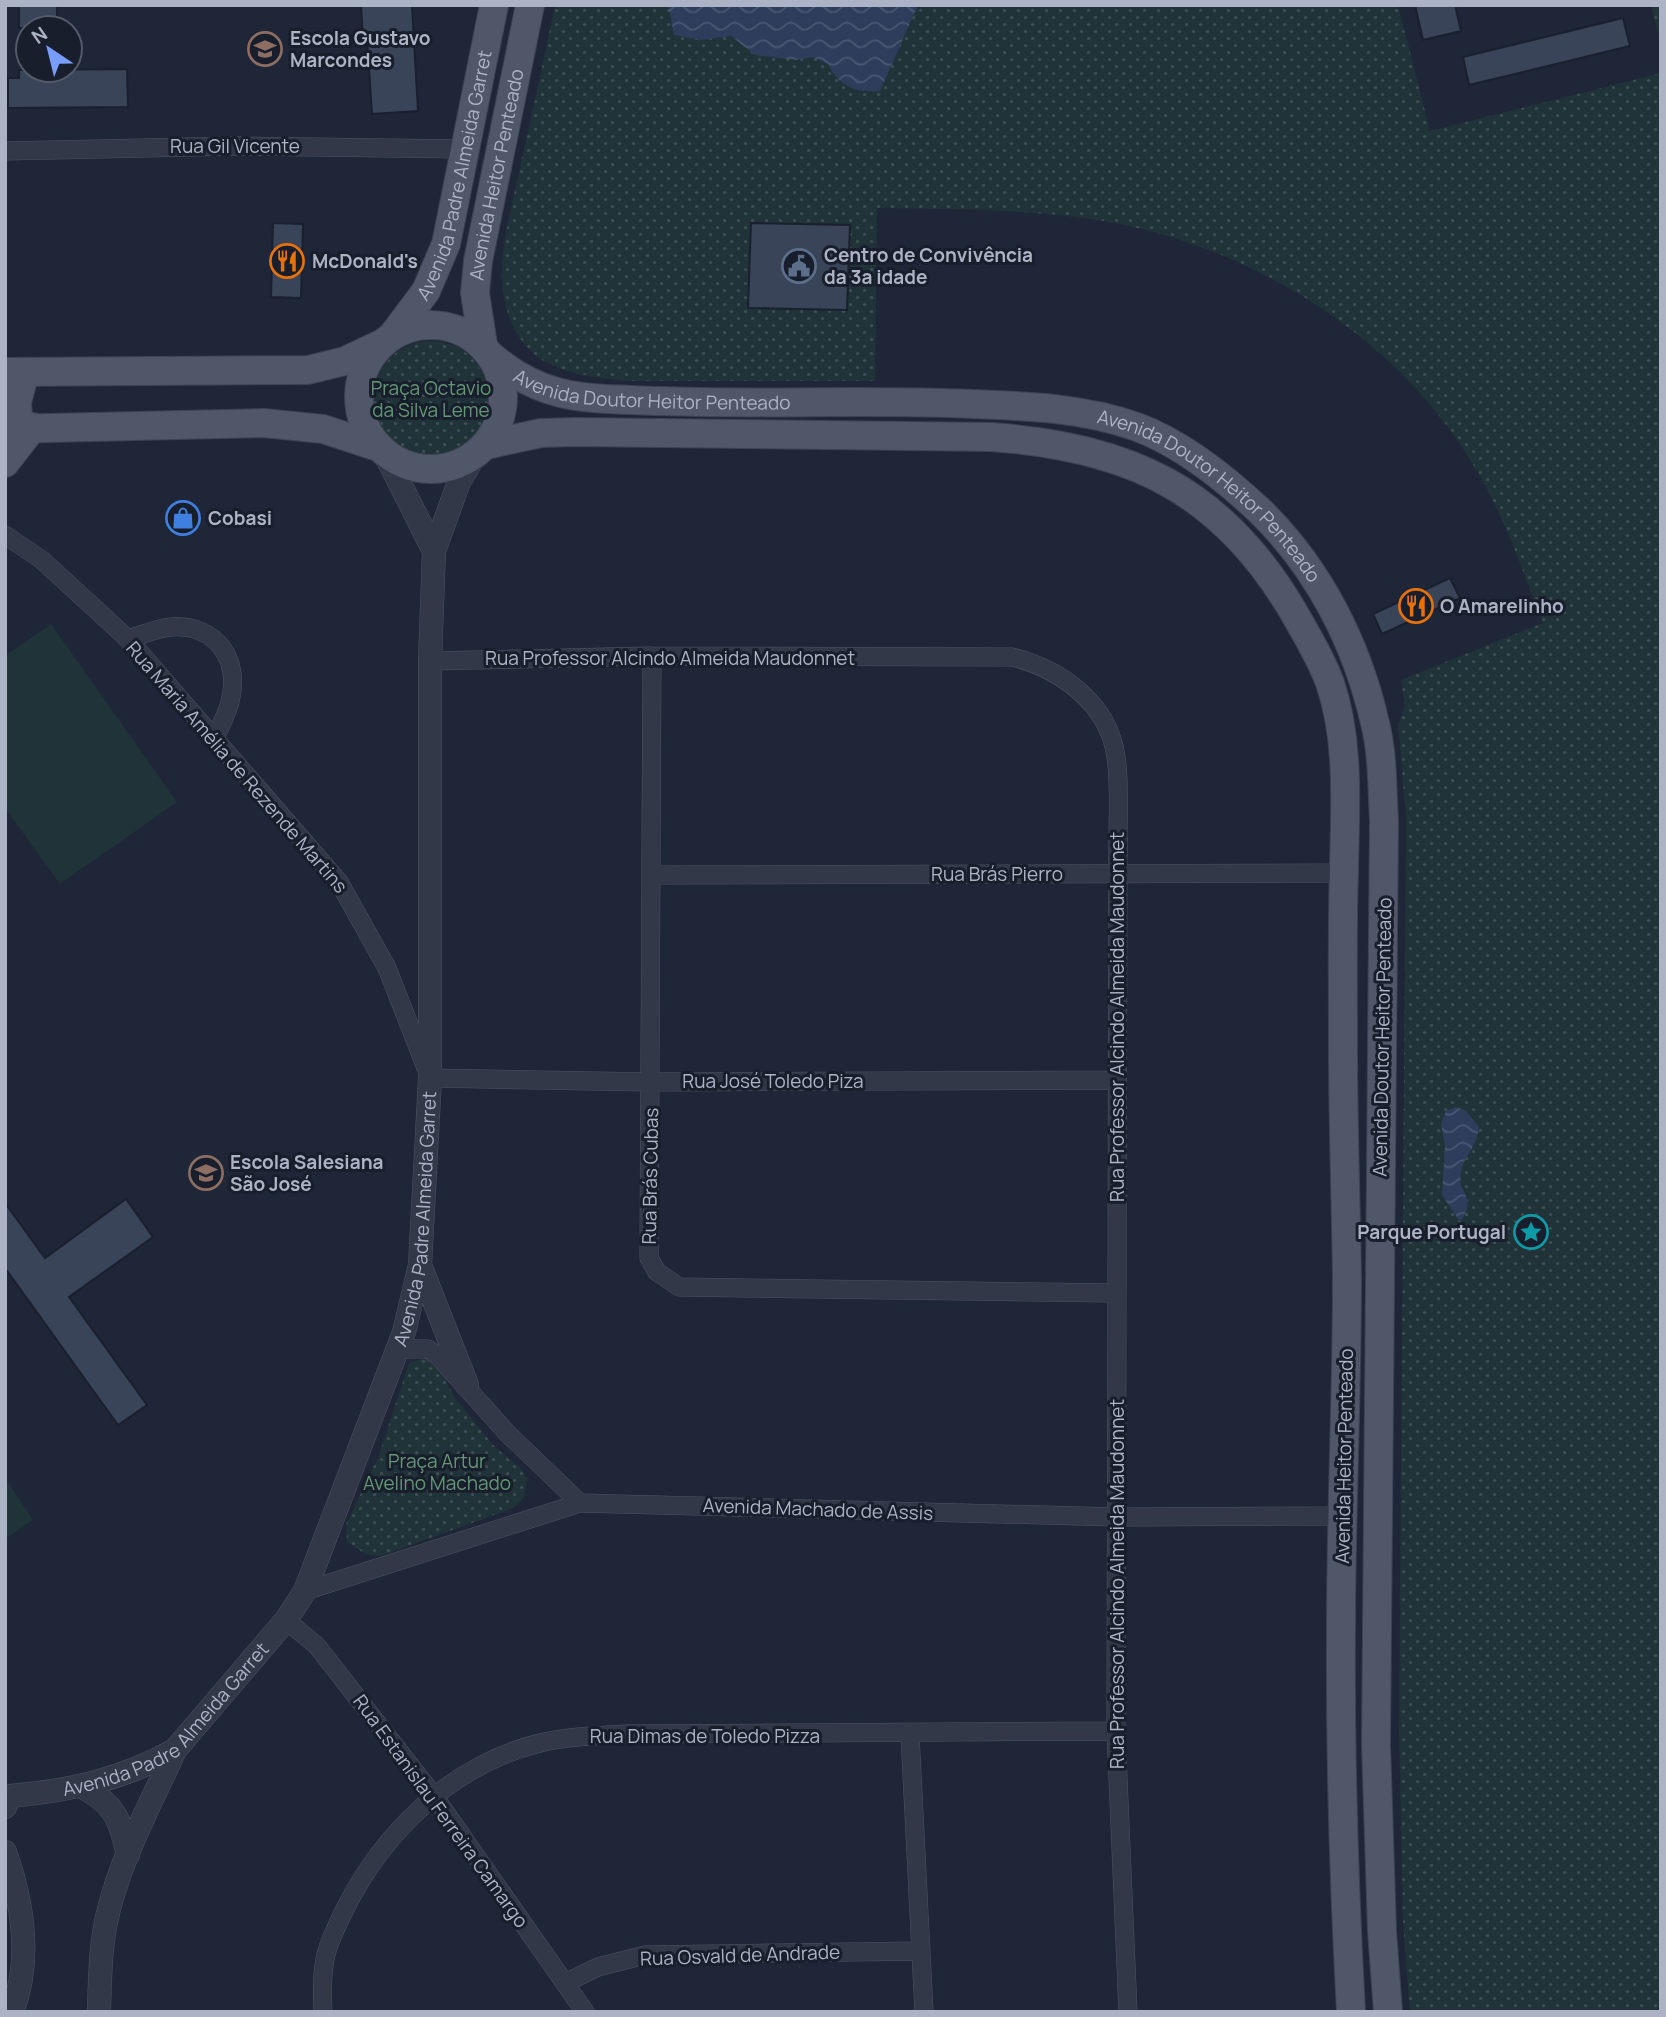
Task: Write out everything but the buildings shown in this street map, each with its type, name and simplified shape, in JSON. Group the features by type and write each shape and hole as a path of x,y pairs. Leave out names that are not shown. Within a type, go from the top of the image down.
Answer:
{"main road":[{"name":"Avenida Padre Almeida Garret","path":"387,340 426,291 438,267 452,216 494,5"},
{"name":"Avenida Heitor Penteado","path":"487,351 475,293 478,261 530,5"},
{"path":"5,463 19,428 19,390 15,372 308,370 345,360 414,327 436,325 457,329 487,351 501,379 503,399 499,420 480,450 443,469 423,470 403,465 380,450 323,429 264,423 19,428"},
{"path":"380,450 359,412 358,387 366,364 387,340"},
{"name":"Avenida Doutor Heitor Penteado","path":"487,351 515,377 547,391 579,397 683,402 886,401 1072,410 1139,428 1167,442 1242,494 1277,528 1302,559 1339,618 1364,682 1376,725 1384,821 1380,1187"},
{"name":"Avenida Doutor Heitor Penteado","path":"480,450 541,433 576,432 991,437 1049,441 1093,450 1138,467 1179,488 1243,542 1277,585 1312,643 1330,682 1340,724 1345,775 1344,887"},
{"name":"Avenida Heitor Penteado","path":"1344,887 1346,1279 1341,1748 1351,2012"},
{"name":"Avenida Heitor Penteado","path":"1380,1187 1376,1744 1382,1931 1388,2012"}],"street":[{"name":"Rua Gil Vicente","path":"5,151 237,146 464,149"},
{"name":"Avenida Padre Almeida Garret","path":"7,1800 82,1787 152,1763 175,1750 286,1620 305,1591 397,1349 420,1265 430,1078 430,660 434,551 380,450"},
{"path":"434,551 459,482 480,450"},
{"name":"Rua Maria Amélia de Rezende Martins","path":"5,535 42,560 128,639 345,891 387,968 430,1078"},
{"path":"128,639 169,627 198,628 221,643 231,666 230,701 215,738"},
{"name":"Rua Professor Alcindo Almeida Maudonnet","path":"430,660 652,656 1012,657 1034,663 1080,691 1110,732 1116,757 1118,873 1116,1731 1128,2012"},
{"name":"Rua Brás Cubas","path":"652,656 652,1082 649,1258 657,1272 678,1287 1115,1293"},
{"name":"Rua Brás Pierro","path":"651,875 1118,873 1344,887"},
{"name":"Rua José Toledo Piza","path":"430,1078 652,1082 1116,1080"},
{"path":"420,1265 467,1385"},
{"path":"397,1349 428,1349 467,1385 500,1426 580,1503"},
{"name":"Avenida Machado de Assis","path":"305,1591 580,1503 1118,1517 1344,1516"},
{"name":"Rua Estanislau Ferreira Camargo","path":"286,1620 317,1646 435,1796 585,2012"},
{"name":"Rua Dimas de Toledo Pizza","path":"323,2012 325,1958 363,1872 397,1830 435,1796 483,1766 535,1744 579,1737 1116,1731"},
{"path":"911,1735 924,2012"},
{"path":"99,2012 101,1955 109,1909 128,1854 175,1750"},
{"path":"82,1787 106,1800 115,1812 128,1854"},
{"path":"5,1852 24,1930 21,1975 12,2012"},
{"name":"Rua Osvald de Andrade","path":"565,1983 598,1967 645,1955 920,1951"}],"green space":[{"name":"Parque Portugal","path":"555,5 1398,5 1430,131 1661,73 1661,2012 1410,2012 1403,1923 1399,1731 1406,816 1398,725 1405,706 1401,680 1543,623 1486,487 1453,434 1413,385 1367,342 1316,305 1262,273 1204,248 1144,230 1083,218 1006,211 877,208 875,381 628,381 577,374 552,365 532,352 518,335 508,313 502,279 507,228"},
{"path":"1651,5 1661,5 1661,44"},
{"name":"Praça Octavio da Silva Leme","path":"431,341 453,346 471,358 483,376 488,398 483,420 471,438 453,450 431,455 409,450 391,438 379,420 374,398 379,376 391,358 409,346"},
{"path":"51,624 177,802 60,884 5,808 5,656"},
{"name":"Praça Artur Avelino Machado","path":"427,1357 435,1362 456,1399 493,1445 521,1469 527,1478 524,1497 513,1508 381,1556 367,1555 347,1542 346,1525 379,1455 409,1363"},
{"path":"5,1478 33,1520 5,1539"}],"water":[{"path":"668,5 918,5 880,91 863,91 843,83 828,64 813,57 797,60 755,55 731,36 701,40 674,35"},
{"path":"1456,1107 1466,1111 1479,1127 1461,1172 1461,1186 1467,1206 1460,1222 1442,1195 1445,1145 1441,1124 1446,1111"}],"place":[{"name":"Escola Gustavo Marcondes","path":"265,49"},
{"name":"McDonald's","path":"287,261"},
{"name":"Centro de Convivência da 3a idade","path":"799,266"},
{"name":"Cobasi","path":"183,518"},
{"name":"O Amarelinho","path":"1416,606"},
{"name":"Escola Salesiana São José","path":"206,1173"},
{"name":"Parque Portugal","path":"1531,1232"}]}
